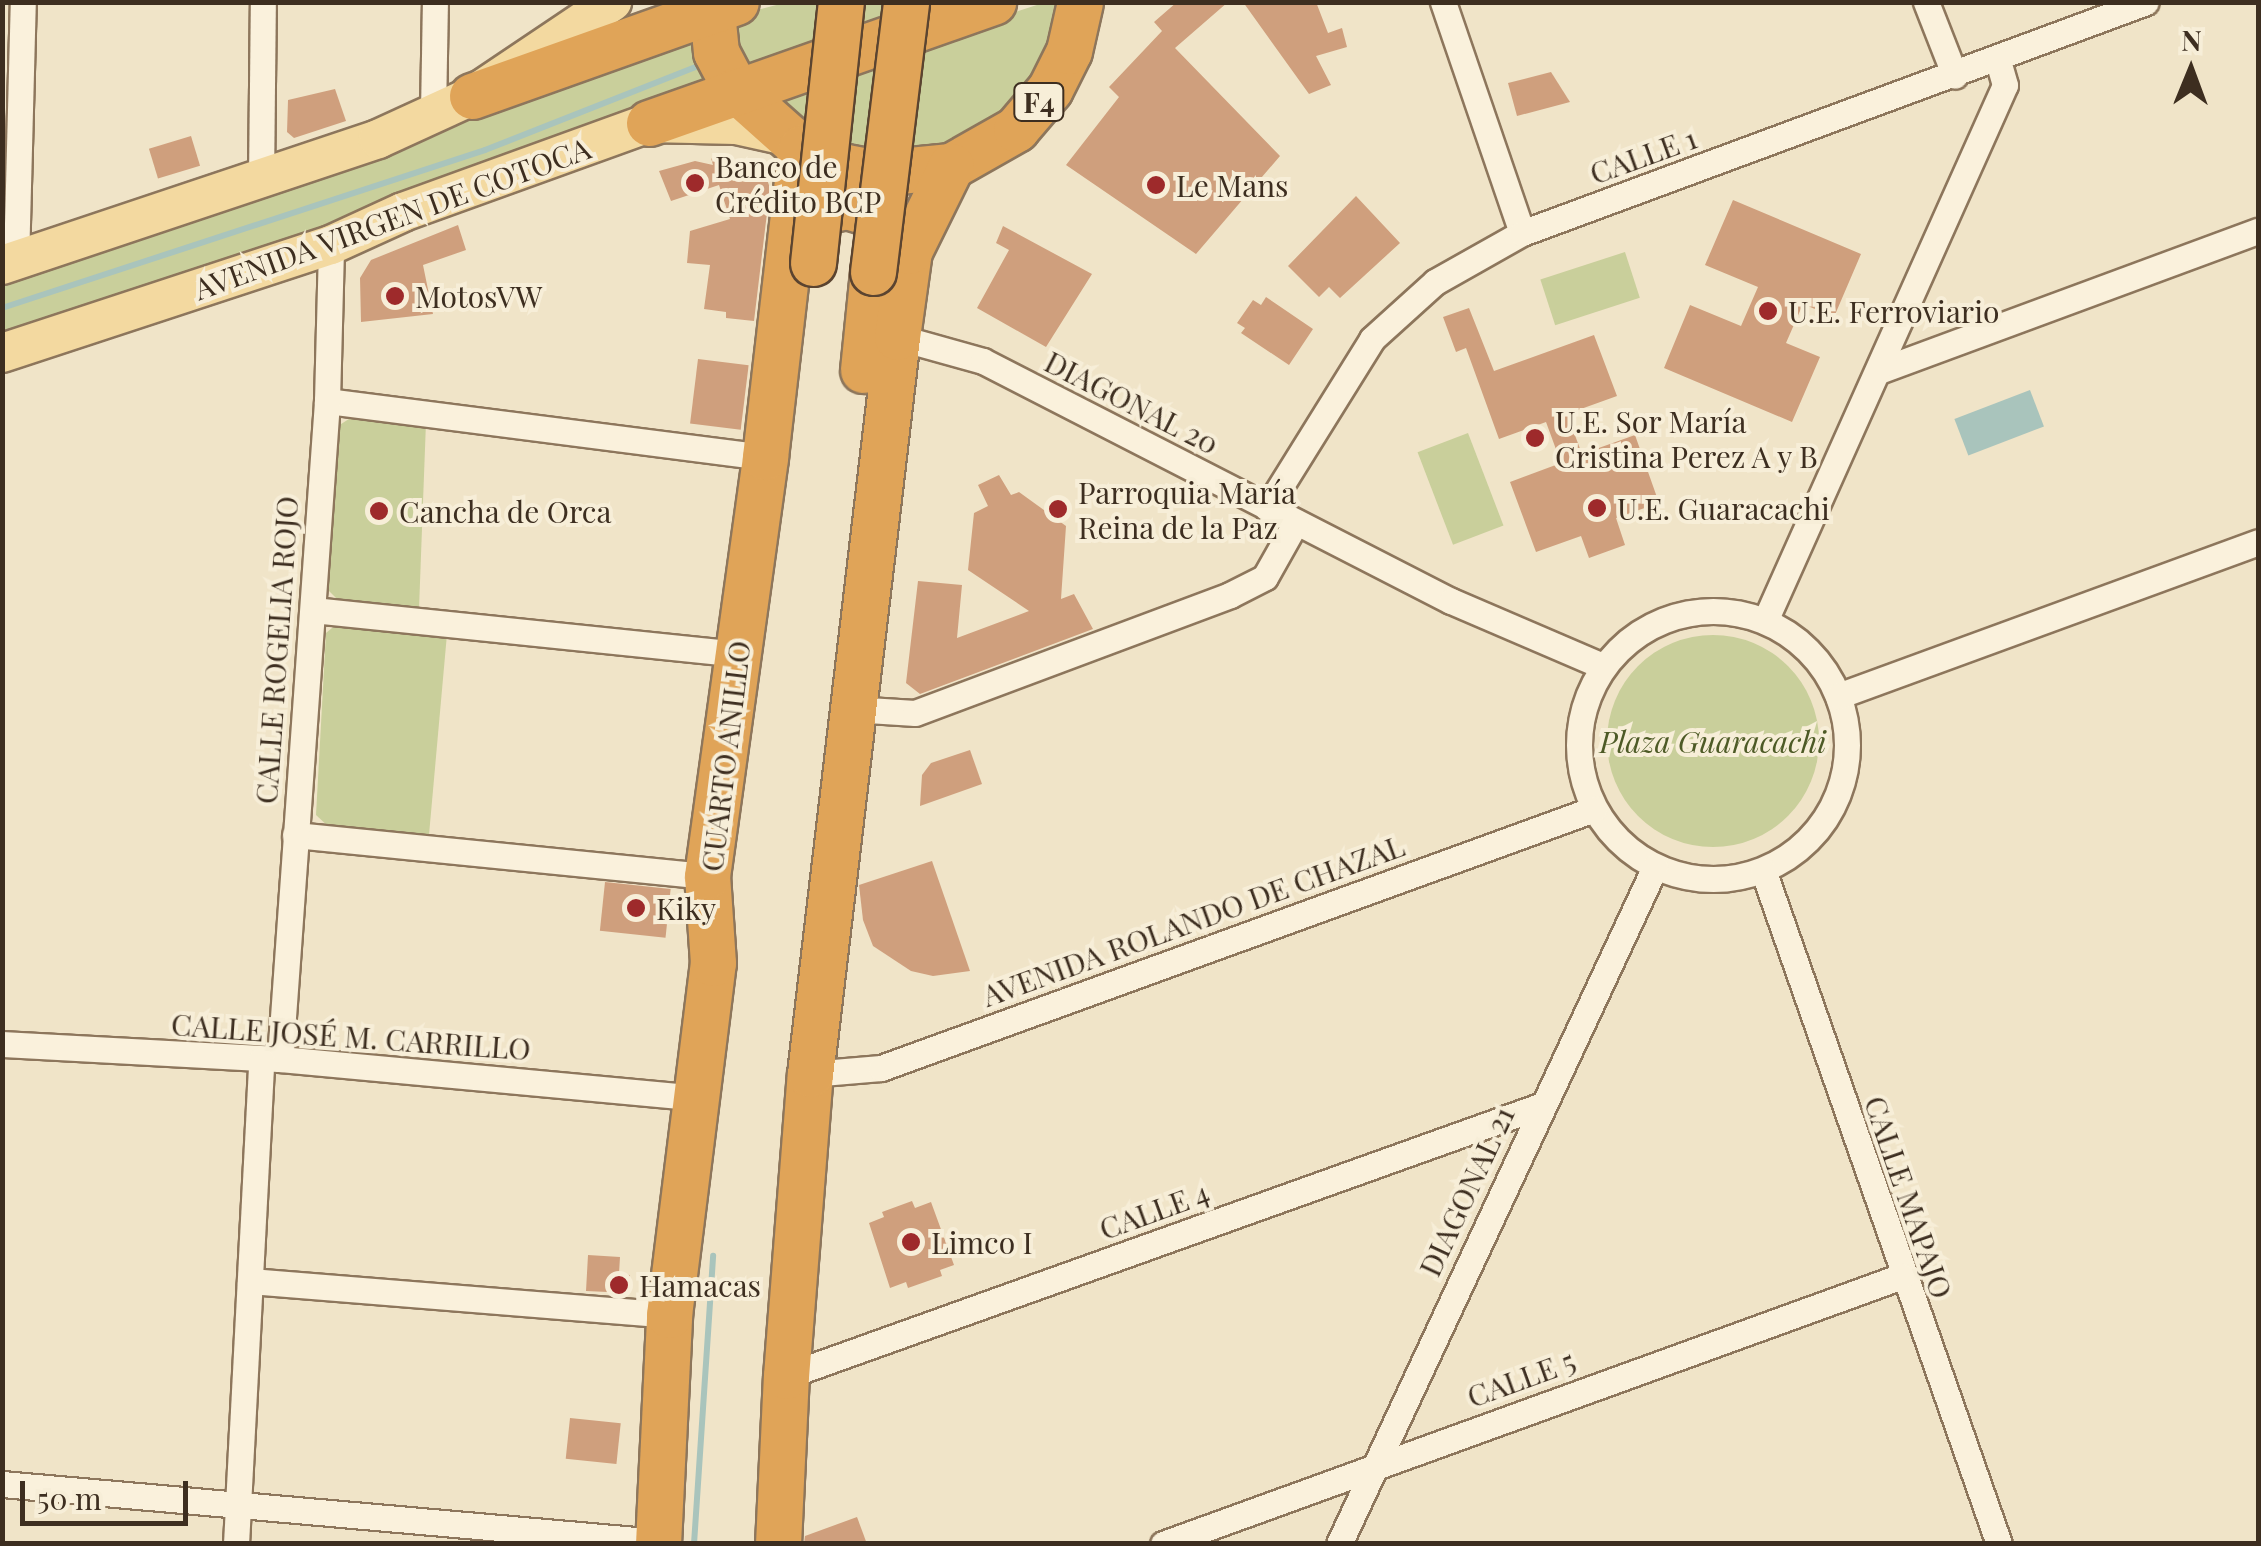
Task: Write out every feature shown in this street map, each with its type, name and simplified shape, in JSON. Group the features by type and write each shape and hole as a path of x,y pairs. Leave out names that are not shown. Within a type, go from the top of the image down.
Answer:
{"highway":[{"path":"712,963 732,880 801,261 841,2"},
{"path":"810,1074 811,882 891,262 906,2"},
{"path":"649,123 993,2"},
{"name":"F4","path":"719,5 716,52 736,90 793,142 842,166 879,174 951,166 1016,129 1050,89 1069,51 1080,2"},
{"name":"F4","path":"1069,51 1112,2"},
{"path":"452,105 719,5"},
{"name":"CUARTO ANILLO","path":"658,1543 669,1315 712,963 707,876 765,457 801,261 793,142"},
{"path":"891,262 951,166"},
{"path":"778,1544 786,1376 810,1074 897,337 891,262 900,233 886,218 868,209 847,206 827,210 809,221 796,237 801,261"}],"main road":[{"path":"9,264 378,139 452,105 611,3"},
{"name":"AVENIDA VIRGEN DE COTOCA","path":"2,353 331,245 403,212 649,123 736,125 793,142"}],"street":[{"path":"9,264 23,2"},
{"path":"262,181 263,2"},
{"path":"435,2 452,105"},
{"path":"1444,2 1522,233"},
{"path":"1926,2 1955,76"},
{"name":"CALLE 1","path":"1267,508 1372,339 1436,282 1522,233 1955,76 2146,2"},
{"path":"1765,621 2005,86 1998,60"},
{"path":"1878,371 2258,232"},
{"name":"CALLE ROGELIA ROJO","path":"236,1544 250,1280 295,835 312,610 327,401 331,245"},
{"name":"DIAGONAL 20","path":"897,337 983,361 1451,601 1603,666"},
{"path":"327,401 765,457"},
{"path":"852,709 915,713 1230,595 1265,577 1296,522"},
{"path":"1838,696 2258,542"},
{"path":"312,610 738,654"},
{"path":"1721,611 1765,621 1796,639 1821,664 1838,696 1847,730 1846,765 1837,798 1819,828 1794,853 1763,870 1727,879 1690,878 1656,867 1610,832 1594,808 1580,773 1578,736 1586,699 1603,666 1636,635 1676,616 1721,611"},
{"name":"AVENIDA ROLANDO DE CHAZAL","path":"810,1074 881,1068 1594,808"},
{"path":"295,835 707,876"},
{"name":"DIAGONAL 21","path":"1339,1544 1372,1466 1656,867"},
{"name":"CALLE MAPAJO","path":"1763,870 1999,1544"},
{"name":"CALLE JOSÉ M. CARRILLO","path":"2,1044 270,1059 693,1097"},
{"name":"CALLE 4","path":"786,1376 1543,1105"},
{"name":"CALLE 5","path":"1163,1544 1902,1276"},
{"path":"250,1280 669,1315"},
{"path":"2,1484 238,1502 658,1543"}],"green space":[{"path":"784,3 949,3 746,67 730,17"},
{"path":"1043,3 1061,3 1043,69 1011,111 966,141 915,156 861,153 811,133 766,93"},
{"path":"696,29 710,81 286,249 3,336 3,281 252,202 468,112"},
{"path":"1625,252 1640,298 1555,325 1540,280"},
{"path":"352,417 426,422 419,609 340,602 328,590 338,426"},
{"path":"1468,433 1503,525 1453,545 1418,452"},
{"path":"338,623 447,634 429,835 330,828 316,815 326,633"},
{"name":"Plaza Guaracachi","path":"1713,635 1754,643 1788,666 1811,700 1819,741 1811,782 1788,816 1754,839 1713,847 1672,839 1638,816 1615,782 1607,741 1615,700 1638,666 1672,643"}],"water":[{"path":"2030,390 2044,426 1968,455 1954,419"}],"building":[{"path":"1177,2 1228,2 1175,48 1280,156 1196,254 1066,165 1119,97 1109,87 1162,31 1154,22"},
{"path":"1243,2 1316,2 1328,33 1342,28 1347,47 1316,56 1331,85 1309,94"},
{"path":"1551,72 1570,102 1517,116 1508,83"},
{"path":"335,89 346,121 294,138 287,132 288,100"},
{"path":"191,136 200,166 158,179 149,149"},
{"path":"711,158 733,181 764,171 770,188 754,321 726,318 726,312 704,309 710,265 687,263 690,231 730,219 719,185 671,201 659,171 695,161 713,165"},
{"path":"1356,196 1400,243 1340,298 1329,287 1319,297 1288,266"},
{"path":"1733,200 1861,254 1834,317 1803,304 1786,343 1820,357 1792,422 1664,368 1690,305 1741,326 1758,287 1705,265"},
{"name":"MotosVW","path":"458,225 466,250 423,265 433,314 361,322 360,278 371,260"},
{"path":"1003,226 1092,274 1046,347 977,308 1009,250 996,243"},
{"path":"1266,297 1313,329 1289,365 1241,333 1245,328 1237,323 1253,300 1261,305"},
{"path":"1469,308 1494,371 1594,335 1617,396 1567,414 1582,454 1635,435 1659,503 1616,518 1625,545 1589,558 1581,536 1536,552 1510,482 1561,463 1546,422 1499,439 1466,348 1456,352 1443,317"},
{"path":"698,359 749,365 741,430 690,424"},
{"path":"999,475 1011,495 1019,492 1066,526 1061,599 1074,594 1093,629 920,694 906,683 918,581 962,585 957,638 1029,611 968,570 974,513 988,506 978,485"},
{"path":"970,750 982,784 920,806 922,775 931,763"},
{"path":"932,861 970,971 933,976 911,971 873,946 863,920 859,885"},
{"name":"Kiky","path":"605,882 671,889 666,938 600,931"},
{"name":"Limco I","path":"912,1201 915,1208 931,1202 954,1265 940,1270 942,1276 908,1288 906,1282 890,1288 869,1223 884,1217 882,1212"},
{"path":"588,1255 620,1257 619,1274 630,1275 629,1293 586,1291"},
{"path":"570,1418 621,1423 616,1464 566,1459"},
{"path":"857,1517 867,1544 804,1544 805,1536"}],"waterway":[{"path":"2,308 485,150 696,67"},
{"path":"694,1544 713,1256"}],"place":[{"name":"Banco de Crédito BCP","path":"695,183"},
{"name":"Le Mans","path":"1156,185"},
{"name":"MotosVW","path":"395,296"},
{"name":"U.E. Ferroviario","path":"1768,311"},
{"name":"U.E. Sor María Cristina Perez A y B","path":"1535,438"},
{"name":"U.E. Guaracachi","path":"1597,508"},
{"name":"Parroquia María Reina de la Paz","path":"1058,509"},
{"name":"Cancha de Orca","path":"379,511"},
{"name":"Kiky","path":"636,908"},
{"name":"Limco I","path":"911,1242"},
{"name":"Hamacas","path":"619,1285"}]}
